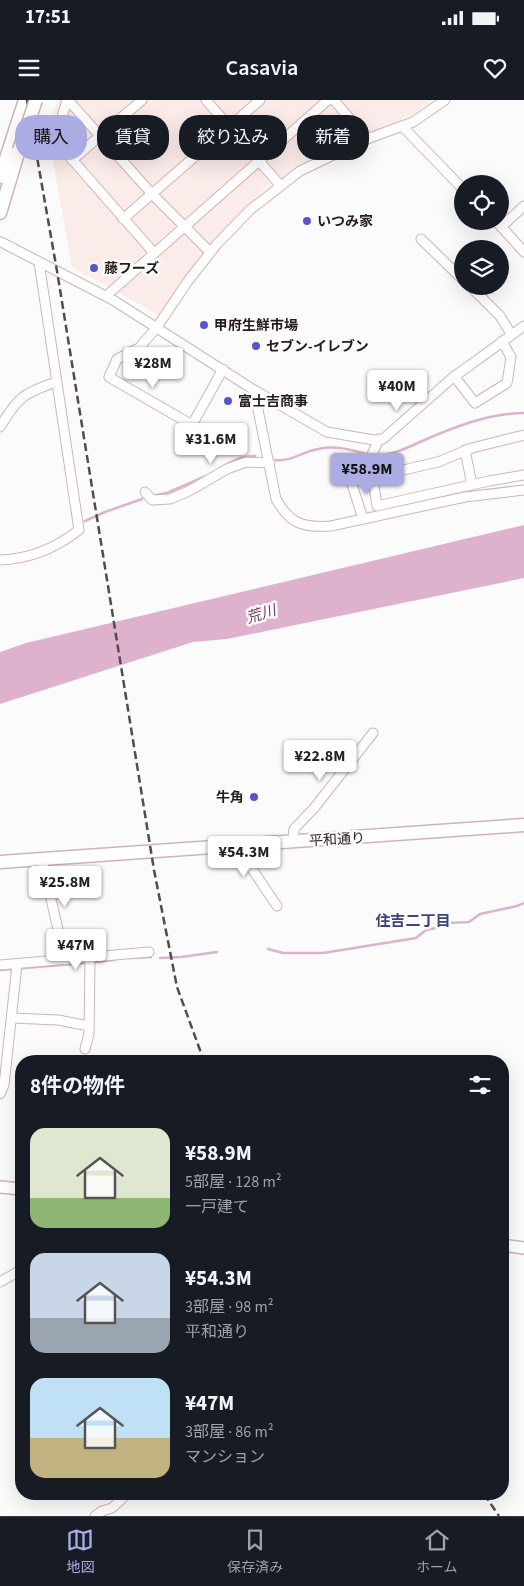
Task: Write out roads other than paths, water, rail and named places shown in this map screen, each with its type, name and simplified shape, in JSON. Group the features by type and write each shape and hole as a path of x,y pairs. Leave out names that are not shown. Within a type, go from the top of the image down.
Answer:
{"highway":[{"path":"0,213 25,100"},
{"path":"0,177 36,100"},
{"name":"平和通り","path":"0,862 524,825"}],"main road":[{"path":"0,1187 15,1188"},
{"path":"509,1246 524,1248"}],"street":[{"path":"67,100 97,133"},
{"path":"62,115 67,100"},
{"path":"124,115 142,100"},
{"path":"206,100 219,115"},
{"path":"242,115 260,100"},
{"path":"106,296 328,100"},
{"path":"334,100 347,115"},
{"path":"369,137 402,126 424,115 445,100"},
{"path":"402,126 454,180"},
{"path":"87,147 97,139"},
{"path":"72,160 154,253"},
{"path":"122,160 152,194 210,252"},
{"path":"124,219 190,160"},
{"path":"222,369 192,425 109,377 117,360 139,348 157,327 210,252 250,210 300,171 322,160"},
{"path":"259,161 280,185"},
{"path":"509,216 524,206"},
{"path":"504,230 524,252"},
{"path":"421,238 454,271"},
{"path":"1,242 106,296 254,390 326,432 374,440 383,439 454,376 524,326"},
{"path":"0,560 24,557 44,551 66,540 79,530 39,262"},
{"path":"479,295 500,316 511,334"},
{"path":"454,376 476,403 507,383 511,357 502,341"},
{"path":"0,427 22,397 31,391 56,382"},
{"path":"254,390 276,499 282,509 298,523 314,527 331,526 465,497 524,490"},
{"path":"364,519 350,478 438,462 465,450 524,435"},
{"path":"379,439 370,459 377,506 524,475"},
{"path":"465,450 472,485"},
{"path":"145,492 152,500 170,499 189,491 227,469 246,462 270,463"},
{"path":"293,841 294,829 315,807 373,733"},
{"path":"247,844 244,857 277,906"},
{"path":"42,860 65,960"},
{"path":"0,966 149,952"},
{"path":"85,1049 89,1034 90,958"},
{"path":"0,1094 4,1085 17,964"},
{"path":"12,1018 58,1020 89,1026"},
{"path":"0,1282 15,1273"},
{"path":"95,1516 102,1511 112,1508 121,1500"}],"water":[{"name":"荒川","path":"524,525 524,578 227,639 193,642 0,704 0,652 26,643"}],"waterway":[{"path":"375,455 398,451 484,418 524,413"},
{"path":"276,460 292,458 313,450 325,448 351,450 370,455"},
{"path":"220,468 237,459 255,456"},
{"path":"156,495 167,493 206,476"},
{"path":"85,521 142,499"},
{"path":"268,949 283,953 323,953 416,938 426,930 441,927 448,923 469,922 480,914 524,903"},
{"path":"160,958 217,952"},
{"path":"130,958 151,957"},
{"path":"94,962 114,960"},
{"path":"0,970 86,963"}],"railway":[{"path":"27,100 57,271 154,870 177,987 202,1055"},
{"path":"488,1500 499,1516"}],"place":[{"name":"いつみ家","path":"307,221"},
{"name":"藤フーズ","path":"94,268"},
{"name":"甲府生鮮市場","path":"204,325"},
{"name":"セブン-イレブン","path":"256,346"},
{"name":"富士吉商事","path":"228,401"},
{"name":"牛角","path":"254,797"}],"district":[{"name":"住吉二丁目","path":"413,921"}]}
